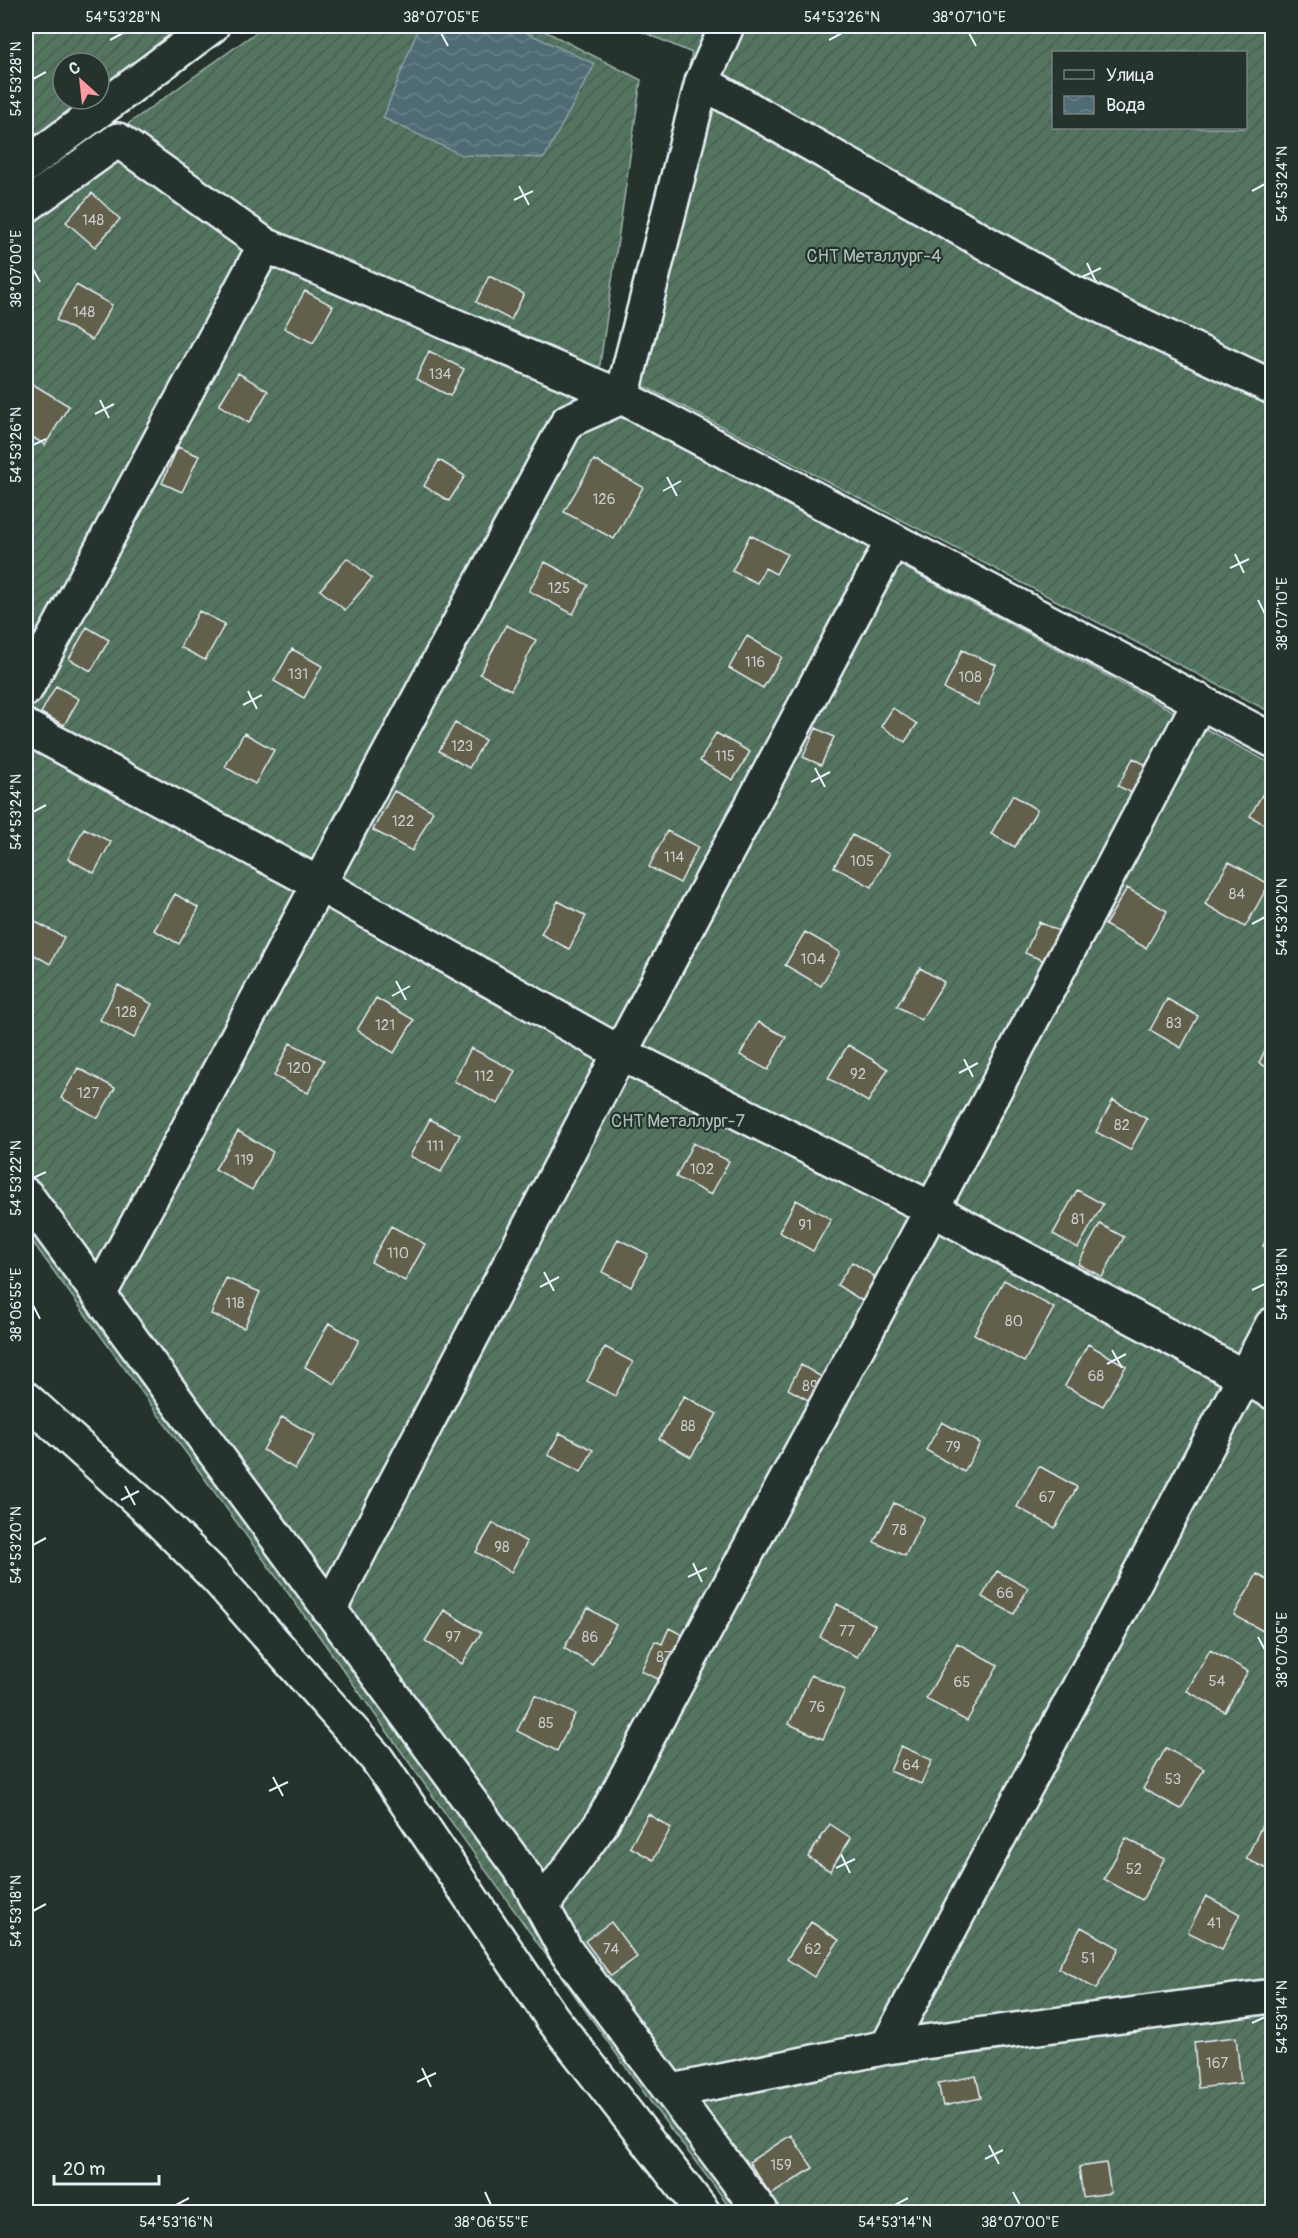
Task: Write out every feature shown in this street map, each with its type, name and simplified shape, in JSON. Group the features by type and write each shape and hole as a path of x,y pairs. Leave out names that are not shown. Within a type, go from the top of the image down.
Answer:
{"lane":[{"path":"26,165 212,26"},
{"path":"621,397 702,81 727,26"},
{"path":"702,81 1074,293 1272,387"},
{"path":"26,206 118,140 266,245 621,397 1272,740"},
{"path":"26,689 266,245"},
{"path":"99,1295 568,421 621,397"},
{"path":"329,1610 893,540"},
{"path":"542,1906 601,1824 932,1209 1200,701"},
{"path":"26,727 319,884 621,1053 932,1209 1259,1385"},
{"path":"26,1195 527,1879 566,1951 761,2212"},
{"path":"887,2047 1259,1385 1272,1325"},
{"path":"26,1400 151,1512 217,1578 377,1759 552,2018 703,2212"},
{"path":"672,2091 887,2047 1272,1996"}],"green space":[{"path":"26,26 227,26 111,110 111,51 51,51 51,111 110,111 26,172"},
{"name":"СНТ Металлург-7","path":"265,26 535,26 641,80 594,406 632,422 1272,764 1272,2212 734,2212 657,2111 312,1626 26,1233 26,197"},
{"name":"СНТ Металлург-4","path":"629,26 1272,26 1272,713 621,374 692,53"}],"water":[{"path":"419,26 512,26 595,64 544,158 462,155 383,118"}],"building":[{"path":"92,193 120,219 95,247 66,222"},
{"path":"489,276 524,294 511,320 476,302"},
{"path":"76,285 112,305 92,340 56,320"},
{"path":"305,291 333,306 313,343 284,328"},
{"path":"429,351 464,369 450,396 416,379"},
{"path":"238,373 268,391 249,423 219,405"},
{"path":"26,380 69,406 45,445 26,433"},
{"path":"178,447 199,456 182,492 162,483"},
{"path":"439,460 465,476 449,501 424,486"},
{"path":"594,460 643,487 614,539 564,512"},
{"path":"750,535 787,554 776,574 765,568 757,583 732,571"},
{"path":"347,558 372,578 345,610 320,590"},
{"path":"545,562 588,585 573,614 529,591"},
{"path":"199,611 225,624 205,660 180,647"},
{"path":"506,625 536,640 511,690 480,674"},
{"path":"87,627 109,640 91,671 69,659"},
{"path":"747,636 782,657 763,688 729,668"},
{"path":"292,649 322,666 304,698 274,681"},
{"path":"962,650 996,665 978,705 944,689"},
{"path":"56,686 79,699 64,725 41,713"},
{"path":"893,708 917,724 905,742 881,726"},
{"path":"455,723 485,740 469,768 439,751"},
{"path":"816,728 834,737 821,765 803,757"},
{"path":"244,733 274,750 255,784 225,767"},
{"path":"716,733 750,752 733,780 700,761"},
{"path":"1133,758 1152,768 1138,796 1118,786"},
{"path":"1267,786 1272,789 1272,829 1250,816"},
{"path":"394,791 433,811 412,851 373,830"},
{"path":"1013,795 1037,810 1015,847 991,834"},
{"path":"84,828 111,842 94,873 68,859"},
{"path":"667,831 698,847 680,883 649,867"},
{"path":"852,835 889,854 872,887 834,867"},
{"path":"1229,862 1269,884 1245,927 1205,904"},
{"path":"1127,888 1167,911 1146,948 1105,925"},
{"path":"175,894 199,908 179,944 154,930"},
{"path":"558,901 586,916 569,949 541,934"},
{"path":"26,917 64,937 50,964 26,950"},
{"path":"1039,922 1061,932 1047,962 1025,953"},
{"path":"805,932 840,952 821,986 785,965"},
{"path":"920,968 944,982 921,1020 897,1006"},
{"path":"118,985 152,1004 134,1038 100,1020"},
{"path":"376,998 414,1020 394,1053 357,1030"},
{"path":"1167,999 1198,1016 1181,1048 1150,1030"},
{"path":"758,1022 786,1037 768,1070 740,1055"},
{"path":"1272,1036 1272,1070 1259,1063"},
{"path":"290,1043 324,1060 308,1093 274,1076"},
{"path":"848,1045 888,1069 868,1102 828,1078"},
{"path":"471,1048 515,1071 498,1104 454,1081"},
{"path":"78,1068 115,1088 98,1118 61,1098"},
{"path":"1113,1100 1147,1119 1130,1150 1096,1132"},
{"path":"430,1119 460,1135 441,1172 410,1156"},
{"path":"238,1131 273,1152 252,1190 215,1169"},
{"path":"693,1143 729,1161 711,1195 676,1177"},
{"path":"1077,1190 1103,1204 1078,1248 1053,1234"},
{"path":"796,1200 831,1219 813,1251 779,1232"},
{"path":"1100,1224 1124,1237 1102,1277 1078,1264"},
{"path":"1272,1225 1272,1251 1263,1246"},
{"path":"391,1226 425,1244 405,1281 371,1262"},
{"path":"618,1239 648,1254 631,1287 602,1272"},
{"path":"852,1262 883,1282 869,1305 837,1285"},
{"path":"226,1278 260,1292 244,1328 211,1314"},
{"path":"1004,1280 1054,1308 1024,1362 974,1334"},
{"path":"329,1323 359,1340 335,1384 305,1367"},
{"path":"1088,1344 1126,1366 1103,1406 1065,1386"},
{"path":"605,1347 633,1362 615,1396 587,1381"},
{"path":"801,1365 832,1383 819,1406 788,1389"},
{"path":"684,1396 717,1414 691,1457 659,1439"},
{"path":"282,1417 315,1436 295,1469 263,1450"},
{"path":"942,1422 980,1443 964,1472 926,1450"},
{"path":"560,1433 593,1450 581,1472 548,1455"},
{"path":"1039,1466 1077,1487 1055,1528 1017,1507"},
{"path":"894,1503 924,1517 905,1556 874,1542"},
{"path":"493,1523 527,1542 511,1572 476,1552"},
{"path":"997,1571 1028,1588 1014,1614 982,1597"},
{"path":"1257,1574 1272,1583 1272,1636 1234,1615"},
{"path":"837,1604 875,1625 857,1657 820,1637"},
{"path":"588,1608 616,1625 592,1665 564,1648"},
{"path":"444,1610 481,1633 462,1664 425,1641"},
{"path":"669,1628 690,1639 669,1684 641,1671 655,1641 662,1644"},
{"path":"957,1643 998,1665 967,1721 926,1699"},
{"path":"1210,1650 1248,1671 1225,1712 1187,1691"},
{"path":"811,1675 845,1690 823,1739 789,1724"},
{"path":"535,1695 575,1714 557,1751 517,1731"},
{"path":"901,1746 932,1760 921,1784 890,1771"},
{"path":"1166,1748 1204,1769 1181,1809 1143,1789"},
{"path":"648,1814 671,1828 653,1860 630,1847"},
{"path":"1263,1823 1272,1827 1272,1871 1246,1859"},
{"path":"830,1824 851,1838 830,1871 808,1857"},
{"path":"1126,1838 1164,1859 1142,1900 1104,1879"},
{"path":"1206,1896 1240,1914 1222,1949 1188,1932"},
{"path":"611,1922 637,1957 611,1976 585,1941"},
{"path":"811,1922 839,1940 814,1977 787,1959"},
{"path":"1081,1927 1119,1948 1096,1989 1058,1968"},
{"path":"1236,2037 1241,2083 1198,2088 1194,2042"},
{"path":"976,2076 981,2098 943,2106 938,2083"},
{"path":"791,2135 813,2168 771,2195 749,2162"},
{"path":"1106,2163 1111,2193 1083,2197 1079,2167"}]}
